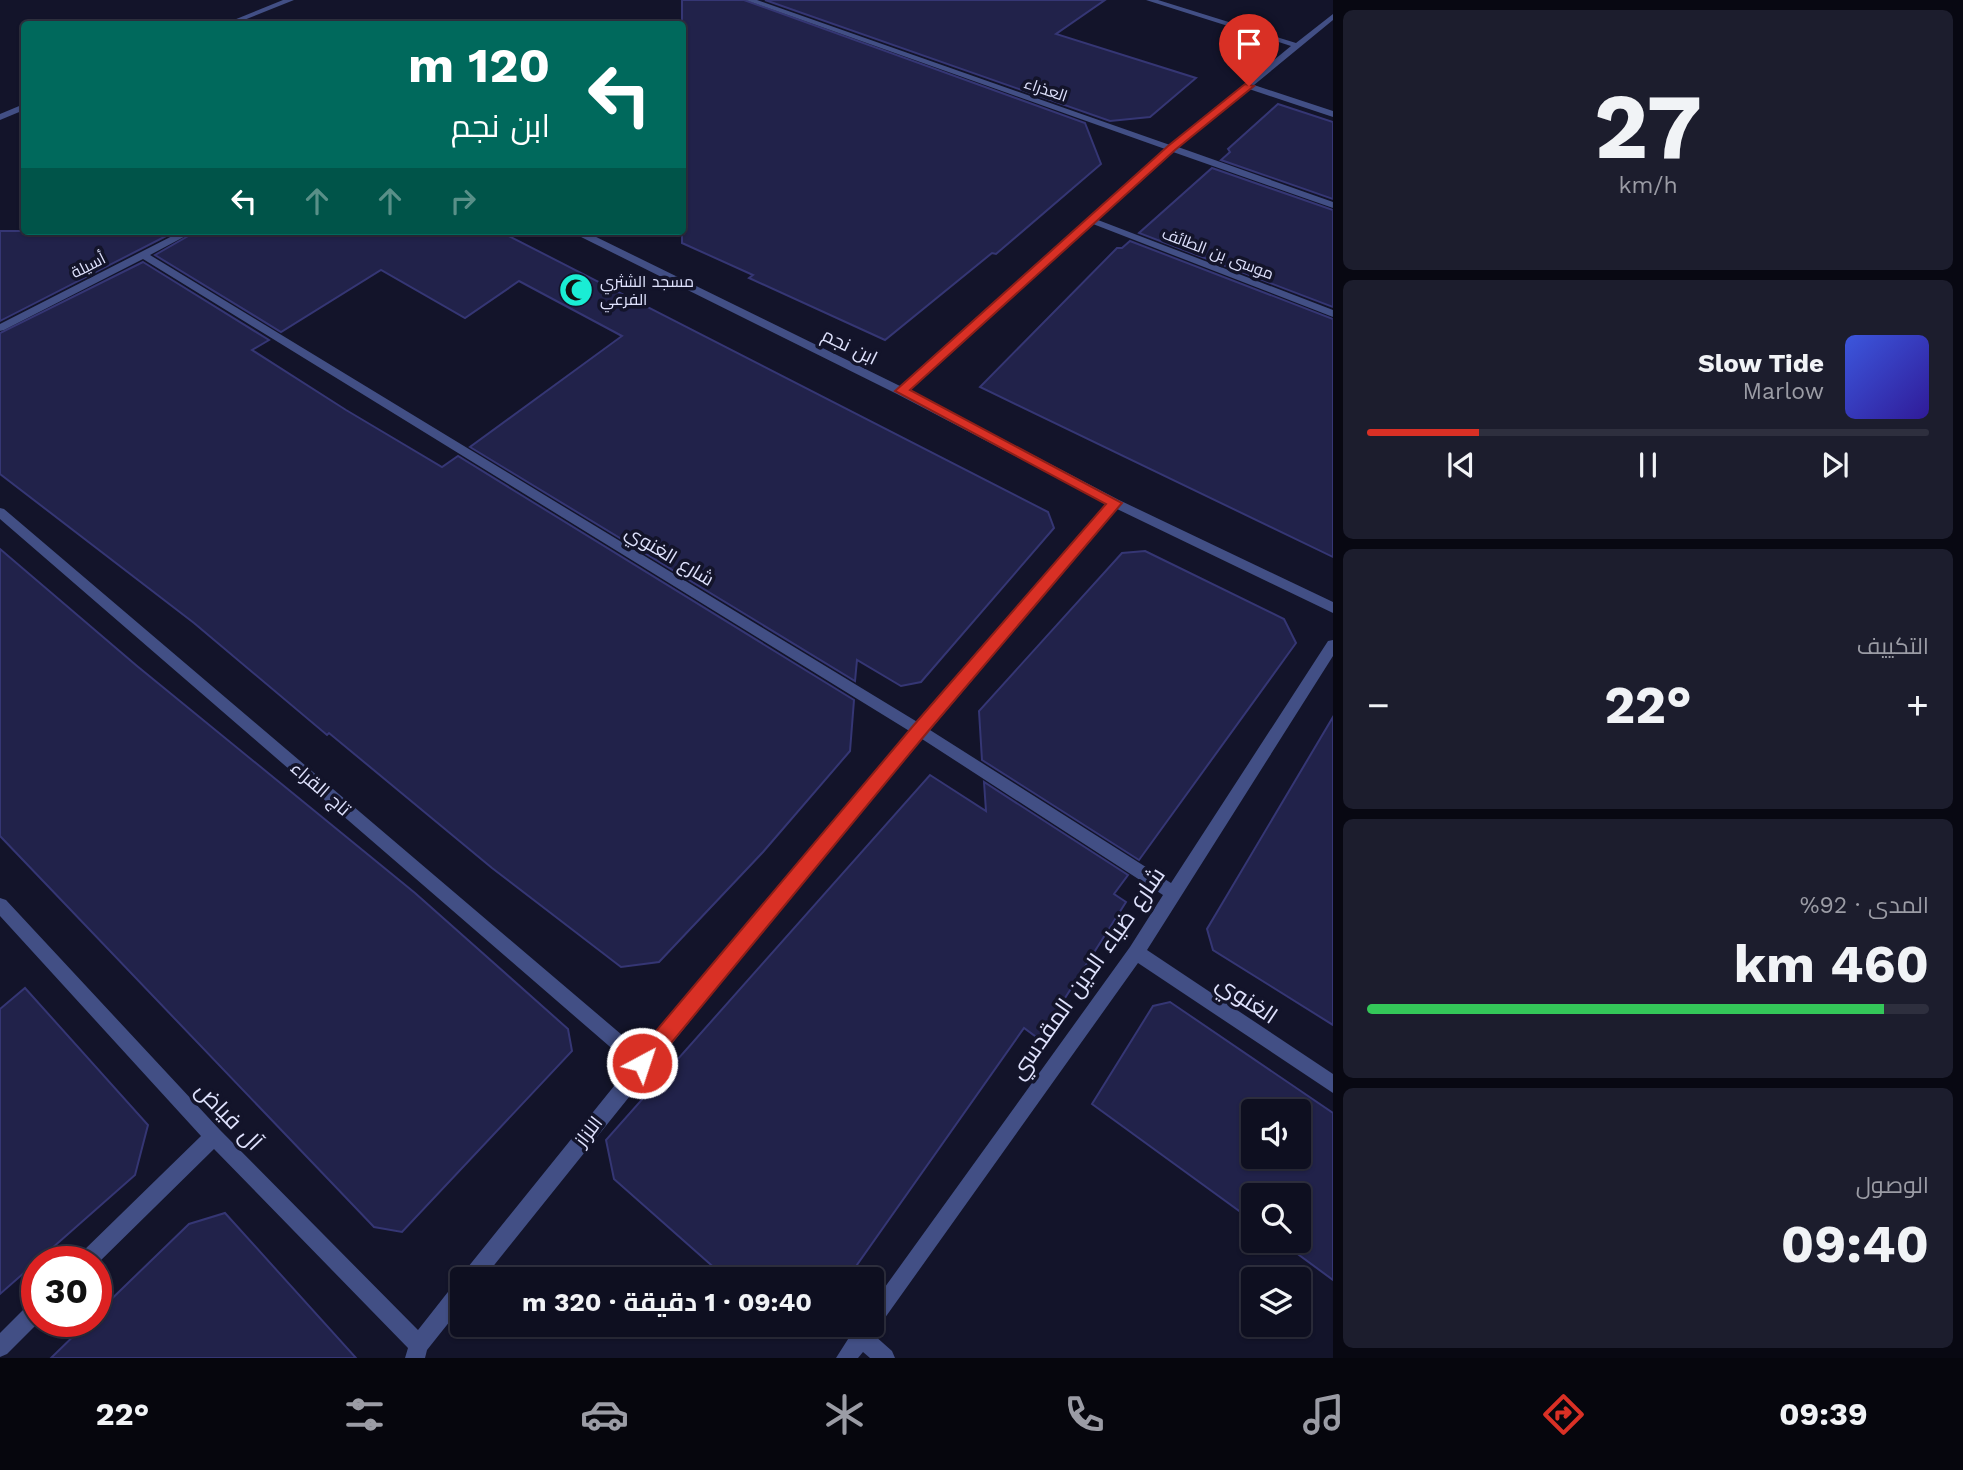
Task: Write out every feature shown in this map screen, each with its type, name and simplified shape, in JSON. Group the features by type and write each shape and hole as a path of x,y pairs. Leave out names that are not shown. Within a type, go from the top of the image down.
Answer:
{"street":[{"path":"236,21 289,0"},
{"name":"العذراء","path":"750,0 1333,205"},
{"path":"1150,0 1298,46"},
{"path":"901,391 1172,148 1333,16"},
{"path":"1249,86 1333,114"},
{"path":"0,117 21,108"},
{"name":"موسى بن الطائف","path":"1093,221 1333,314"},
{"name":"أسيلة","path":"0,327 182,235"},
{"name":"ابن نجم","path":"584,235 901,391 1115,503 1333,608"},
{"name":"شارع الغنوي","path":"143,255 919,730 1173,893"},
{"name":"اللزاز","path":"480,1267 642,1063 919,730 1115,503"},
{"name":"تاج القراء","path":"0,512 642,1063"},
{"name":"شارع ضياء الدين المقدسي","path":"884,1303 1136,952 1333,645"},
{"name":"آل فياض","path":"0,905 417,1351"},
{"name":"الغنوي","path":"1136,952 1333,1084"},
{"path":"102,1246 214,1136"},
{"path":"417,1351 450,1306"},
{"path":"0,1346 21,1326"},
{"name":"شارع ضياء الدين المقدسي","path":"846,1358 860,1337"},
{"path":"873,1337 886,1358"}],"building":[{"path":"682,0 744,0 1085,123 1101,164 996,254 992,253 885,340 749,278 753,275 682,243 682,235 686,235 686,21 682,21"},
{"path":"765,0 1105,0 1056,34 1196,78 1150,117 1110,121"},
{"path":"1278,104 1333,122 1333,199 1221,160 1230,152 1228,149"},
{"path":"1212,168 1333,210 1333,307 1139,233"},
{"path":"0,231 21,231 21,235 168,235 0,321"},
{"path":"190,235 507,235 1048,512 1054,528 921,682 901,686 857,660 855,681 470,447 622,336 519,281 465,318 381,270 281,332 155,255"},
{"path":"1130,241 1333,319 1333,557 980,387 1117,248 1122,248"},
{"path":"143,262 269,340 252,350 346,410 442,467 458,456 854,700 850,751 763,852 659,962 621,967 492,868 194,623 0,474 0,333"},
{"path":"0,549 137,666 415,893 568,1029 572,1051 402,1232 374,1227 0,836"},
{"path":"1145,551 1284,619 1296,643 1139,860 982,760 979,711 1122,553"},
{"path":"1333,717 1333,1025 1213,950 1207,929"},
{"path":"930,775 986,811 984,782 1128,875 1114,894 1126,902 1039,1039 1024,1028 855,1267 713,1267 614,1179 606,1140"},
{"path":"25,988 148,1125 135,1175 54,1246 21,1246 21,1275 0,1294 0,1009"},
{"path":"1170,1002 1333,1113 1333,1280 1296,1253 1311,1253 1311,1183 1241,1183 1241,1212 1092,1104 1153,1006"},
{"path":"225,1213 356,1358 51,1358 73,1337 112,1337 112,1299 189,1224"}],"place":[{"name":"مسجد الشثري الفرعي","path":"576,290"}],"route":[{"path":"642,1063 919,730 1115,503 901,391 1172,148 1249,86"}]}
